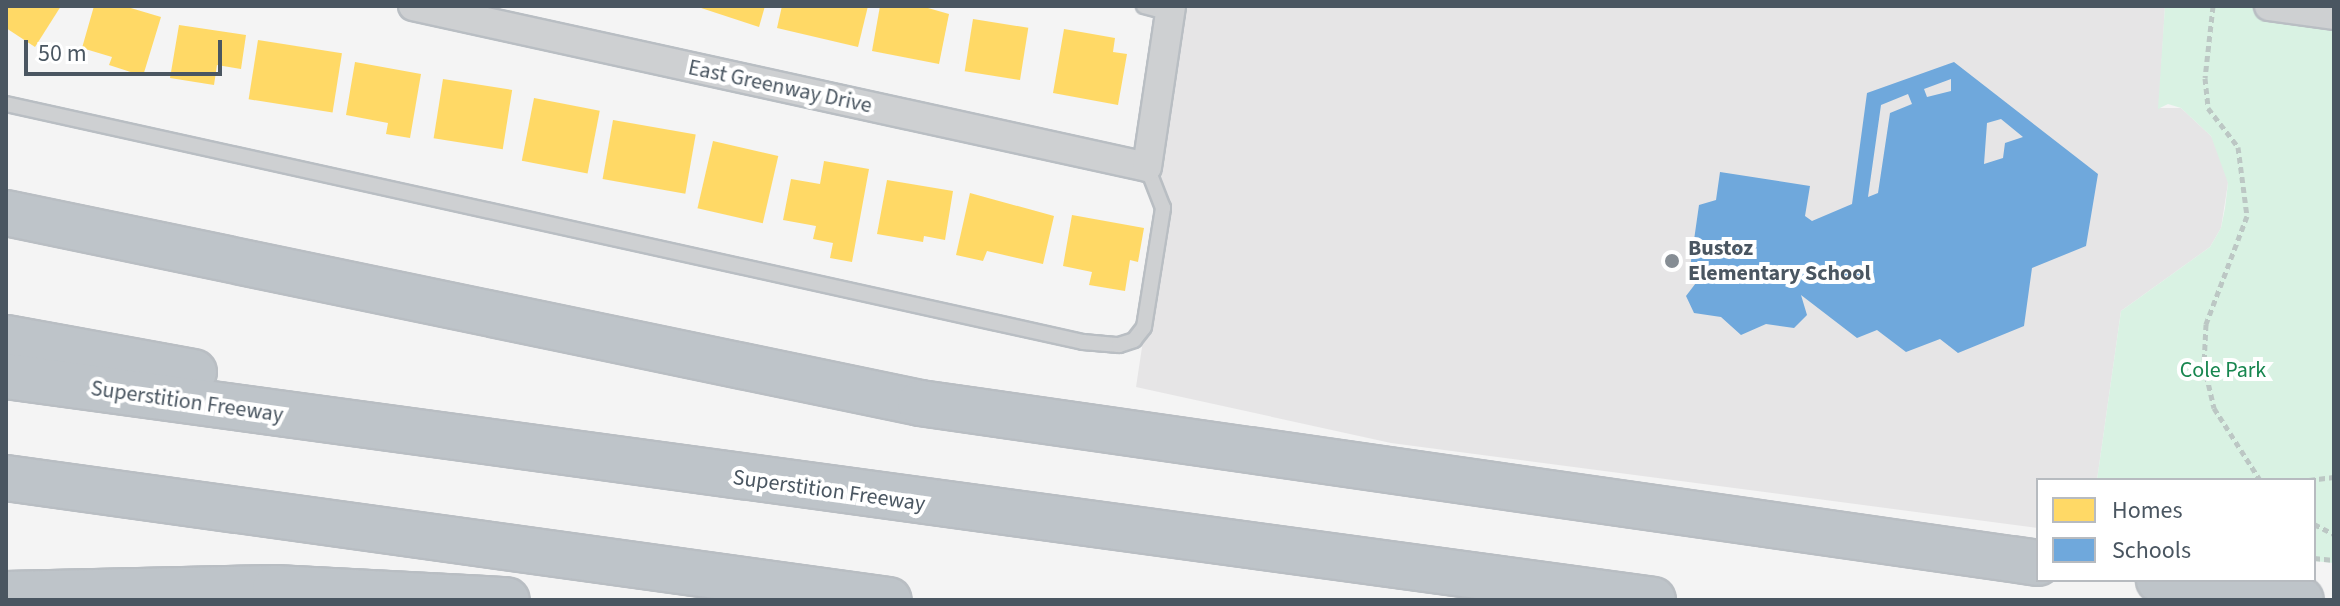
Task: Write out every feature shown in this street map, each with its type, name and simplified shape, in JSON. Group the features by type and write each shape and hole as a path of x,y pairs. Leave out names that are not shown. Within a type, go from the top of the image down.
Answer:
{"highway":[{"path":"6,213 920,403 2036,563"},
{"path":"6,338 150,366 481,413 968,510"},
{"name":"Superstition Freeway","path":"6,376 968,510 1653,600"},
{"path":"6,478 889,600"},
{"path":"2173,582 2301,600"},
{"path":"6,594 275,588 507,600"}],"street":[{"name":"East Greenway Drive","path":"413,6 1147,167"},
{"path":"2269,6 2334,15"},
{"path":"1147,167 1162,8"}],"lane":[{"path":"6,104 1083,342 1119,345 1134,340 1144,327 1163,208 1147,167"}],"path":[{"path":"2213,6 2205,78 2208,108 2238,147 2247,216 2206,324 2204,365 2214,408 2259,478"},
{"path":"2316,525 2334,534"}],"shaded area":[{"name":"Bustoz Elementary School","path":"1171,6 2165,6 2159,108 2181,108 2211,136 2224,159 2228,183 2221,228 2210,247 2121,311 2097,478 2036,478 2036,528 1391,443 1136,387 1163,208 1147,167"}],"green space":[{"name":"Cole Park","path":"2165,6 2269,6 2334,15 2334,563 2316,561 2316,478 2097,478 2121,311 2210,247 2221,228 2225,208 2228,183 2211,136 2181,108 2168,104 2158,109"}],"building: Homes":[{"path":"6,6 61,6 35,47 6,28"},
{"path":"94,6 124,6 161,17 143,76 109,65 112,57 82,48"},
{"path":"695,6 765,6 759,27"},
{"path":"782,6 868,6 858,47 777,28"},
{"path":"880,6 921,6 949,14 939,64 872,51"},
{"path":"973,19 1028,28 1020,80 965,71"},
{"path":"179,25 246,35 241,69 217,65 214,85 170,78"},
{"path":"1064,29 1115,38 1113,52 1127,54 1118,105 1053,93"},
{"path":"258,40 342,53 333,113 249,99"},
{"path":"355,62 421,74 410,138 386,134 388,123 346,115"},
{"path":"443,79 512,90 503,149 434,138"},
{"path":"534,98 600,111 588,174 522,161"},
{"path":"613,120 696,135 685,194 603,179"},
{"path":"713,141 778,156 763,223 697,208"},
{"path":"824,161 869,169 852,262 830,258 833,243 813,239 816,226 783,220 791,179 820,184"},
{"path":"887,180 953,191 945,240 924,236 923,242 877,234"},
{"path":"970,193 1054,216 1043,264 987,251 983,261 956,255"},
{"path":"1072,215 1144,228 1138,262 1130,260 1125,291 1089,285 1092,272 1063,266"}],"building: Schools":[{"path":"1954,62 2098,174 2086,246 2032,268 2024,326 1958,353 1940,339 1906,352 1877,330 1857,338 1801,295 1807,315 1794,328 1766,324 1741,335 1721,317 1694,313 1686,296 1705,271 1690,268 1699,205 1716,200 1720,172 1810,186 1805,216 1812,221 1852,204 1867,93","holes":["1951,79 1951,91 1927,97 1924,89","1908,94 1912,104 1890,113 1878,193 1868,197 1881,105","2001,119 2023,137 2005,143 2003,158 1984,164 1987,123"]}],"place":[{"name":"Bustoz Elementary School","path":"1672,261"}]}
